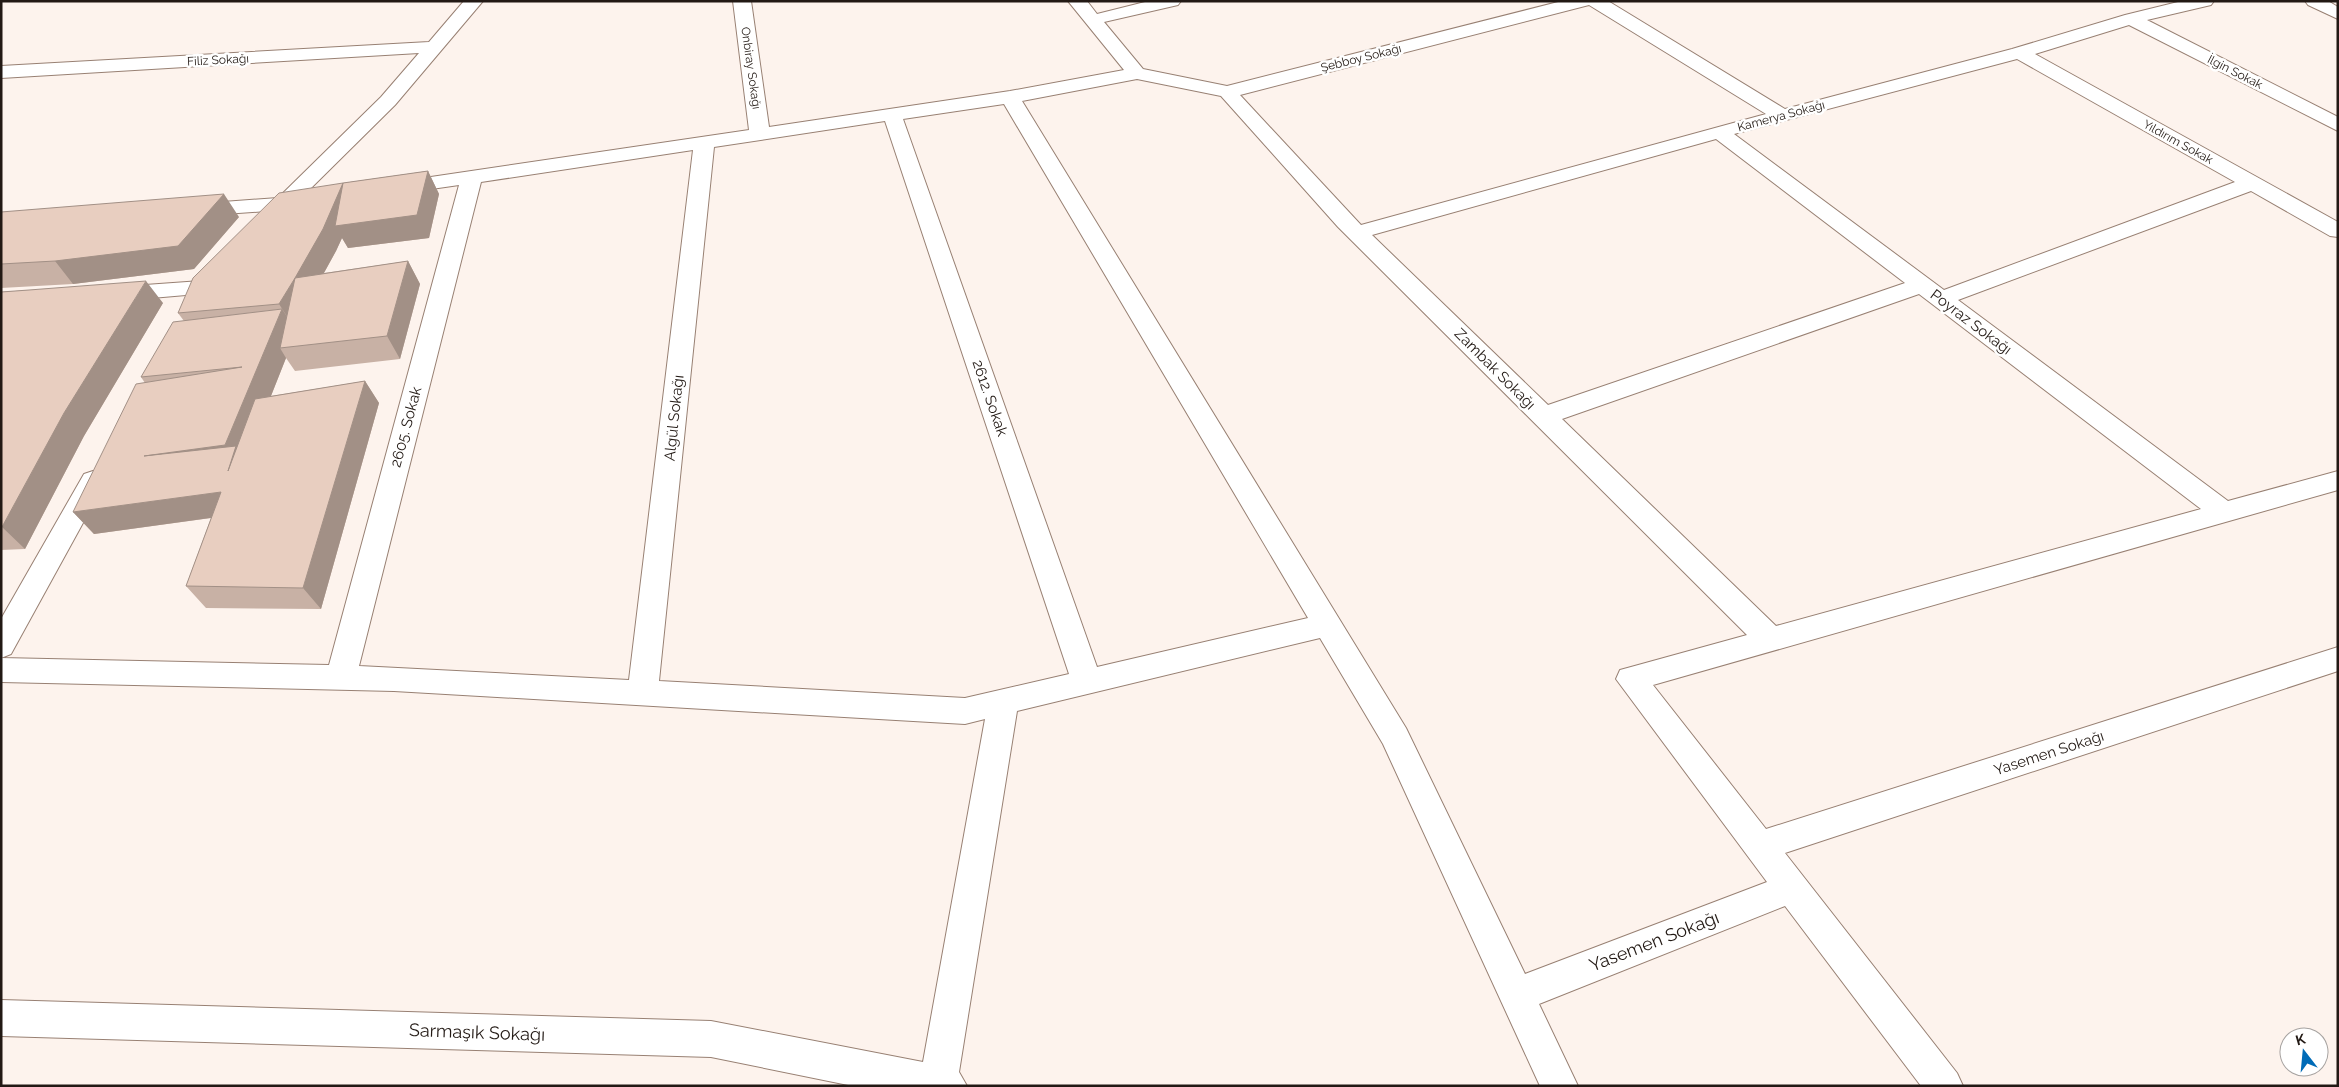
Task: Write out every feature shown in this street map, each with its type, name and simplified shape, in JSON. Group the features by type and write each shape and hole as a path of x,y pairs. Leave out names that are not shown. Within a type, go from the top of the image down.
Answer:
{"street":[{"path":"261,226 388,101 474,1"},
{"name":"Onbiray Sokağı","path":"742,1 760,134"},
{"path":"377,191 1010,97 1137,73 1077,1"},
{"path":"1092,20 1172,1"},
{"name":"Şebboy Sokağı","path":"1137,73 1227,92 1584,1"},
{"path":"1595,1 1783,116"},
{"name":"Kamerya Sokağı","path":"1357,233 1719,132 2019,53 2131,19 2205,1"},
{"path":"2314,1 2338,14"},
{"name":"İlgin Sokak","path":"2131,19 2338,125"},
{"name":"Filiz Sokağı","path":"1,72 434,47"},
{"name":"Yıldırım Sokak","path":"2019,53 2338,231"},
{"name":"Zambak Sokağı","path":"1227,92 1357,233 1770,639"},
{"path":"1010,97 1395,737 1559,1086"},
{"name":"2612. Sokak","path":"892,114 1087,682"},
{"name":"Poyraz Sokağı","path":"1719,132 2224,512"},
{"name":"Algül Sokağı","path":"643,693 704,142"},
{"name":"2605. Sokak","path":"341,677 472,177"},
{"path":"1940,299 2252,183"},
{"path":"175,211 282,206 320,200"},
{"path":"96,295 207,281 187,314"},
{"path":"1543,416 1922,285"},
{"path":"1,646 105,461"},
{"path":"1944,1086 1631,679 2338,480"},
{"path":"1,670 341,677 966,711 1327,625"},
{"name":"Yasemen Sokağı","path":"1760,846 2338,660"},
{"path":"943,1085 1003,702"},
{"name":"Yasemen Sokağı","path":"1516,995 1792,888"},
{"name":"Sarmaşık Sokağı","path":"1,1018 711,1038 943,1085"}],"building":[{"path":"428,171 417,215 335,226 343,183"},
{"path":"343,183 323,229 279,304 178,313 193,278 279,193"},
{"path":"224,194 178,246 55,261 1,264 1,212"},
{"path":"408,261 387,336 280,348 295,278"},
{"path":"146,281 64,413 1,527 1,292"},
{"path":"282,309 225,445 144,456 236,446 228,471 255,399 365,381 303,588 186,586 221,492 73,512 136,384 242,367 141,377 173,322"}]}
